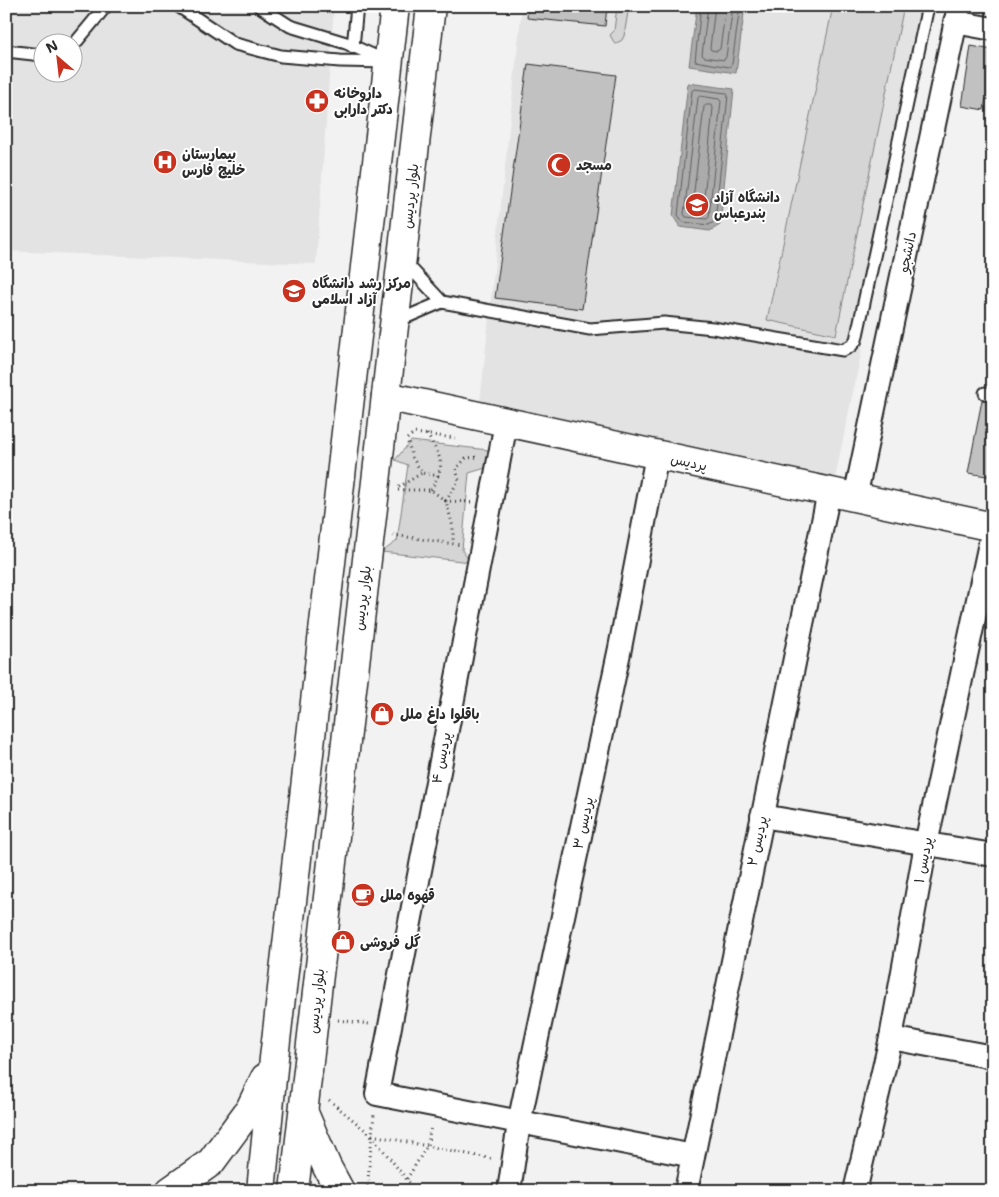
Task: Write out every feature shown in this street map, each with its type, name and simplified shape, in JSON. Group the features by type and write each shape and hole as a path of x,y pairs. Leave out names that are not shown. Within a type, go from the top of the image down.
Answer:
{"main road":[{"path":"261,1191 274,1058 395,6"},
{"name":"بلوار پردیس","path":"294,1191 431,6"},
{"name":"پردیس","path":"386,396 993,528"},
{"path":"280,1010 315,1017"},
{"path":"170,1191 211,1162 250,1109 274,1058"},
{"path":"304,1112 327,1167 340,1191"}],"street":[{"path":"957,14 993,28"},
{"name":"دانشجو","path":"855,498 957,14"},
{"name":"پردیس ۴","path":"377,1094 506,422"},
{"name":"پردیس ۳","path":"509,1191 519,1123 620,648 657,455"},
{"name":"پردیس ۲","path":"686,1191 829,492"},
{"name":"پردیس ۱","path":"854,1191 891,1038 926,844 993,528"},
{"path":"762,816 993,855"},
{"path":"891,1038 993,1058"},
{"path":"377,1094 693,1156"}],"lane":[{"path":"82,35 106,6"},
{"path":"178,6 235,44 281,56 388,62"},
{"path":"259,6 290,26 353,47 388,62"},
{"path":"353,47 357,6"},
{"path":"395,322 442,302 590,329 664,323 713,328 843,350 851,346 856,340 928,6"},
{"path":"6,51 32,54"},
{"path":"402,260 442,302"}],"path":[{"path":"420,428 426,434 441,459 439,476 430,490"},
{"path":"422,473 412,457 407,439 414,433 464,439"},
{"path":"453,543 453,527 446,501 459,480 456,469 466,458 481,457 477,449"},
{"path":"439,476 422,473 396,490 430,490 446,501 490,503"},
{"path":"370,532 482,548"},
{"path":"315,1017 390,1027"},
{"path":"367,1191 371,1135 377,1094"},
{"path":"326,1097 371,1135 416,1191"},
{"path":"407,1179 428,1146 434,1106"},
{"path":"371,1135 513,1163"}],"shaded area":[{"name":"بیمارستان خلیج فارس","path":"6,6 334,6 316,264 6,251"},
{"name":"دانشگاه آزاد بندرعباس","path":"522,6 934,6 835,478 480,403"},
{"path":"617,6 629,6 624,36 622,40 615,44 610,35 614,31"},
{"path":"833,6 904,6 836,335 767,320"},
{"path":"411,441 488,450 489,467 469,473 462,550 470,562 382,552 397,541 408,465 395,460"}],"water":[{"path":"697,6 745,6 736,73 689,66"},
{"path":"688,83 734,89 720,225 710,231 680,227 673,216"}],"building":[{"path":"528,6 607,6 605,26 527,18"},
{"path":"971,46 993,50 993,100 986,99 984,110 962,106"},
{"name":"مسجد","path":"528,64 616,75 582,309 495,298"},
{"path":"982,400 993,401 993,477 968,473"}],"place":[{"name":"داروخانه دکتر دارابی","path":"317,101"},
{"name":"بیمارستان خلیج فارس","path":"165,162"},
{"name":"مسجد","path":"559,165"},
{"name":"دانشگاه آزاد بندرعباس","path":"697,205"},
{"name":"مرکز رشد دانشگاه آزاد اسلامی","path":"294,291"},
{"name":"باقلوا داغ ملل","path":"382,714"},
{"name":"قهوه ملل","path":"363,895"},
{"name":"گل فروشی","path":"343,942"}]}
